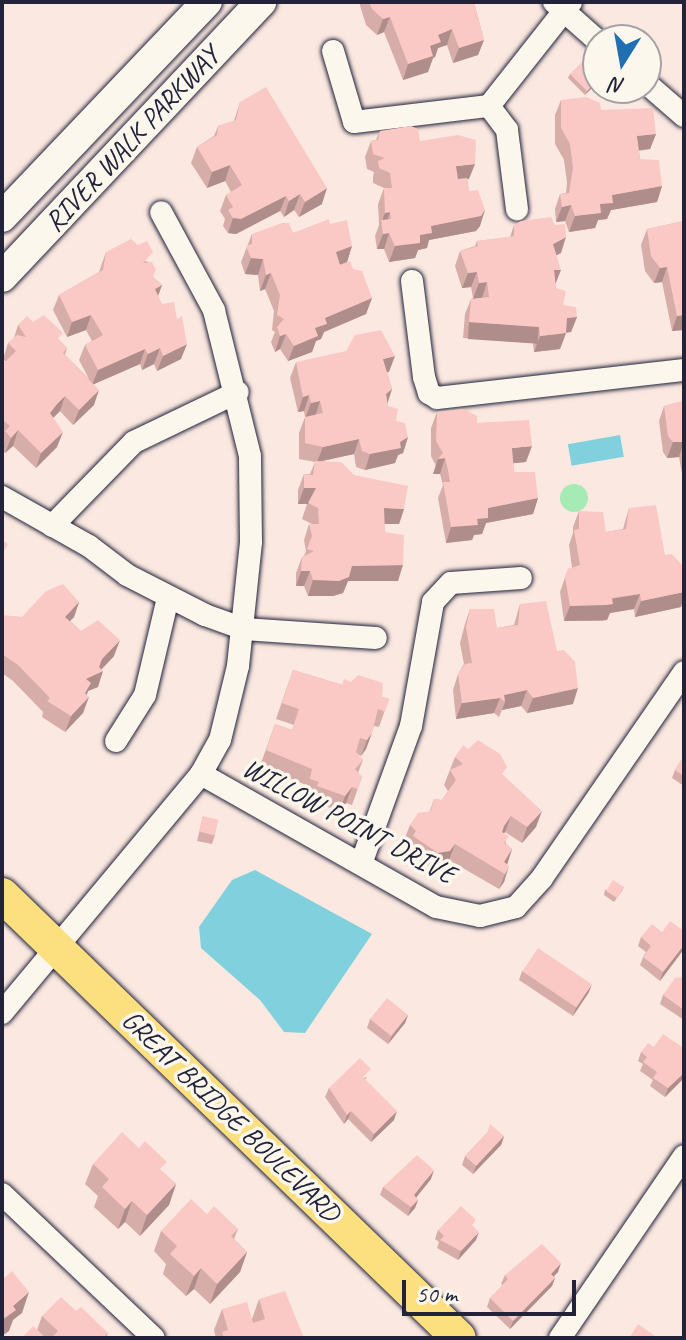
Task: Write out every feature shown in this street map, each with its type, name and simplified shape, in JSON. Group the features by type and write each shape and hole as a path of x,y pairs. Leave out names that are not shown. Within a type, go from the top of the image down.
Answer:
{"main road":[{"name":"GREAT BRIDGE BOULEVARD","path":"2,895 459,1338"}],"street":[{"name":"RIVER WALK PARKWAY","path":"2,217 207,2"},
{"name":"RIVER WALK PARKWAY","path":"2,277 261,2"},
{"path":"333,51 354,122 489,106 563,5 582,25"},
{"path":"662,97 684,116"},
{"path":"489,106 507,130 517,209"},
{"name":"WILLOW POINT DRIVE","path":"2,1013 201,774 220,740 244,629 250,456 238,392 214,310 161,212"},
{"path":"412,281 424,377 429,393 437,398 684,370"},
{"path":"52,526 134,442 238,392"},
{"path":"2,497 168,598 244,629 376,638"},
{"path":"361,864 411,726 433,602 451,583 521,578"},
{"path":"116,741 145,695 168,598"},
{"name":"WILLOW POINT DRIVE","path":"201,774 436,907 480,916 516,907 542,878 684,672"},
{"path":"560,1338 684,1156"},
{"path":"2,1194 154,1338"}],"green space":[{"path":"574,484 584,488 588,498 584,508 574,512 564,508 560,498 564,488"}],"water":[{"path":"620,435 624,457 572,466 568,444"},
{"path":"255,870 372,934 305,1033 284,1032 260,1000 201,948 199,927 232,880"}],"building":[{"path":"369,2 474,2 484,40 459,48 452,29 438,35 441,42 430,46 433,56 408,64 390,17 383,19"},
{"path":"582,62 582,86 570,74"},
{"path":"266,87 327,188 305,202 300,194 289,201 286,196 241,219 233,218 228,210 233,207 226,195 242,185 230,165 212,172 197,147 217,135 218,126 236,120 240,102"},
{"path":"582,97 582,104 600,104 601,110 653,108 656,134 637,136 640,159 659,160 662,186 612,195 613,203 600,204 601,213 575,216 571,205 562,207 560,194 569,193 573,168 570,144 561,128 561,100"},
{"path":"411,126 418,129 420,141 458,135 476,140 475,164 456,166 458,179 467,178 469,191 478,190 485,210 481,216 431,226 432,233 420,235 420,243 395,246 389,233 383,234 381,220 391,219 390,212 385,213 384,188 392,188 390,173 379,168 378,161 385,158 373,154 371,141 378,140 380,131"},
{"path":"551,217 555,225 565,224 566,237 553,244 561,270 554,270 556,288 566,291 563,305 576,307 577,317 567,318 566,333 540,336 539,327 469,322 471,299 489,297 487,282 479,283 477,272 468,273 460,251 478,246 477,241 514,236 514,225 521,221"},
{"path":"329,219 330,224 347,220 352,246 336,252 340,265 350,261 353,269 362,271 372,298 325,318 327,324 315,328 318,336 294,346 286,334 280,336 277,327 284,319 277,315 280,295 271,273 266,275 263,259 251,258 246,246 252,244 252,234 282,223 289,223 293,233"},
{"path":"684,221 684,315 677,316 667,267 660,268 651,256 647,229"},
{"path":"131,239 138,245 147,241 153,252 143,263 152,262 156,270 153,277 162,285 155,289 162,304 174,302 177,319 182,316 187,344 163,356 160,348 148,354 145,349 98,370 85,345 103,335 91,315 72,322 59,295 103,270 106,252"},
{"path":"44,315 63,333 58,338 67,348 63,353 99,390 79,410 65,396 57,404 50,413 63,432 41,453 18,430 11,438 5,431 10,426 2,421 2,361 4,363 16,351 8,343 17,335 26,337 18,325 27,316 33,322"},
{"path":"381,330 395,356 383,359 392,389 386,394 388,406 398,409 396,421 405,423 408,437 400,442 401,448 370,454 362,451 359,439 323,447 305,443 305,417 323,413 320,401 311,403 309,395 303,397 296,362 346,351 355,335"},
{"path":"684,401 684,442 673,442 668,436 664,406"},
{"path":"463,409 477,416 477,423 529,420 532,446 512,448 514,472 535,472 538,498 488,508 488,518 477,519 478,525 451,527 443,482 450,482 448,470 445,458 438,459 443,453 436,441 437,412"},
{"path":"315,461 341,462 354,475 408,486 404,509 384,508 385,532 404,535 403,565 352,566 349,577 339,581 313,580 310,571 301,571 302,557 314,551 307,549 312,536 309,524 319,524 318,508 308,503 316,488 304,488 304,474 313,475"},
{"path":"656,505 665,555 672,554 683,566 684,592 641,601 640,594 612,598 613,604 570,606 565,577 568,569 580,565 574,530 579,529 579,511 603,512 606,532 626,529 629,508"},
{"path":"2,540 8,544 2,554"},
{"path":"63,584 79,602 65,617 81,631 98,620 120,640 102,659 99,667 103,671 86,679 91,683 85,693 89,697 71,716 47,701 50,698 18,665 2,654 2,616 22,617 46,591"},
{"path":"546,601 557,651 564,650 575,662 578,688 533,698 527,690 504,695 505,702 500,698 462,703 458,674 465,664 472,663 466,627 470,609 494,609 497,628 518,625 520,604"},
{"path":"293,670 342,685 344,679 351,682 358,675 383,683 382,697 389,699 385,712 378,709 372,733 367,740 360,738 356,752 363,760 355,769 362,777 358,789 352,787 345,796 317,786 319,782 310,779 312,769 266,750 275,724 292,730 299,709 282,703"},
{"path":"478,740 500,754 507,767 502,774 542,811 527,827 511,816 504,826 502,832 509,836 504,843 512,849 504,862 509,866 505,874 455,844 450,851 438,853 413,836 416,831 410,825 418,813 431,811 434,799 442,800 456,780 450,770 463,764 455,757 463,745 468,749"},
{"path":"684,756 684,776 675,770"},
{"path":"203,816 219,820 215,835 199,832"},
{"path":"613,880 624,887 617,898 606,891"},
{"path":"670,921 684,931 684,945 663,972 643,957 651,946 641,937 652,924 662,932"},
{"path":"538,948 592,984 576,1008 522,971"},
{"path":"684,977 684,1010 663,995 675,978"},
{"path":"387,998 408,1015 391,1036 370,1019"},
{"path":"663,1034 684,1048 684,1073 668,1088 653,1078 657,1072 643,1062 647,1057 641,1052 648,1043 654,1047"},
{"path":"360,1058 371,1069 363,1077 397,1111 374,1134 351,1111 347,1115 329,1088"},
{"path":"490,1124 504,1136 476,1166 465,1156 487,1133"},
{"path":"122,1132 139,1148 145,1141 167,1162 160,1169 176,1184 147,1215 132,1201 125,1209 102,1187 109,1179 93,1164"},
{"path":"417,1155 434,1170 414,1195 418,1200 411,1207 383,1187"},
{"path":"191,1199 207,1214 214,1206 238,1229 231,1236 247,1252 217,1284 201,1268 194,1276 170,1254 177,1246 161,1231"},
{"path":"461,1206 476,1220 472,1225 479,1232 461,1251 440,1240 444,1236 438,1230"},
{"path":"542,1244 561,1263 551,1274 555,1278 513,1321 490,1298 508,1279 505,1275"},
{"path":"12,1271 29,1292 13,1306 16,1310 2,1320 2,1280"},
{"path":"285,1291 304,1338 224,1338 222,1332 228,1330 222,1309 247,1302 253,1323 265,1319 259,1299"},
{"path":"61,1297 76,1311 81,1307 108,1333 105,1338 51,1338 58,1331 42,1316"},
{"path":"638,1324 658,1338 629,1338"},
{"path":"33,1326 46,1338 22,1338"}]}
